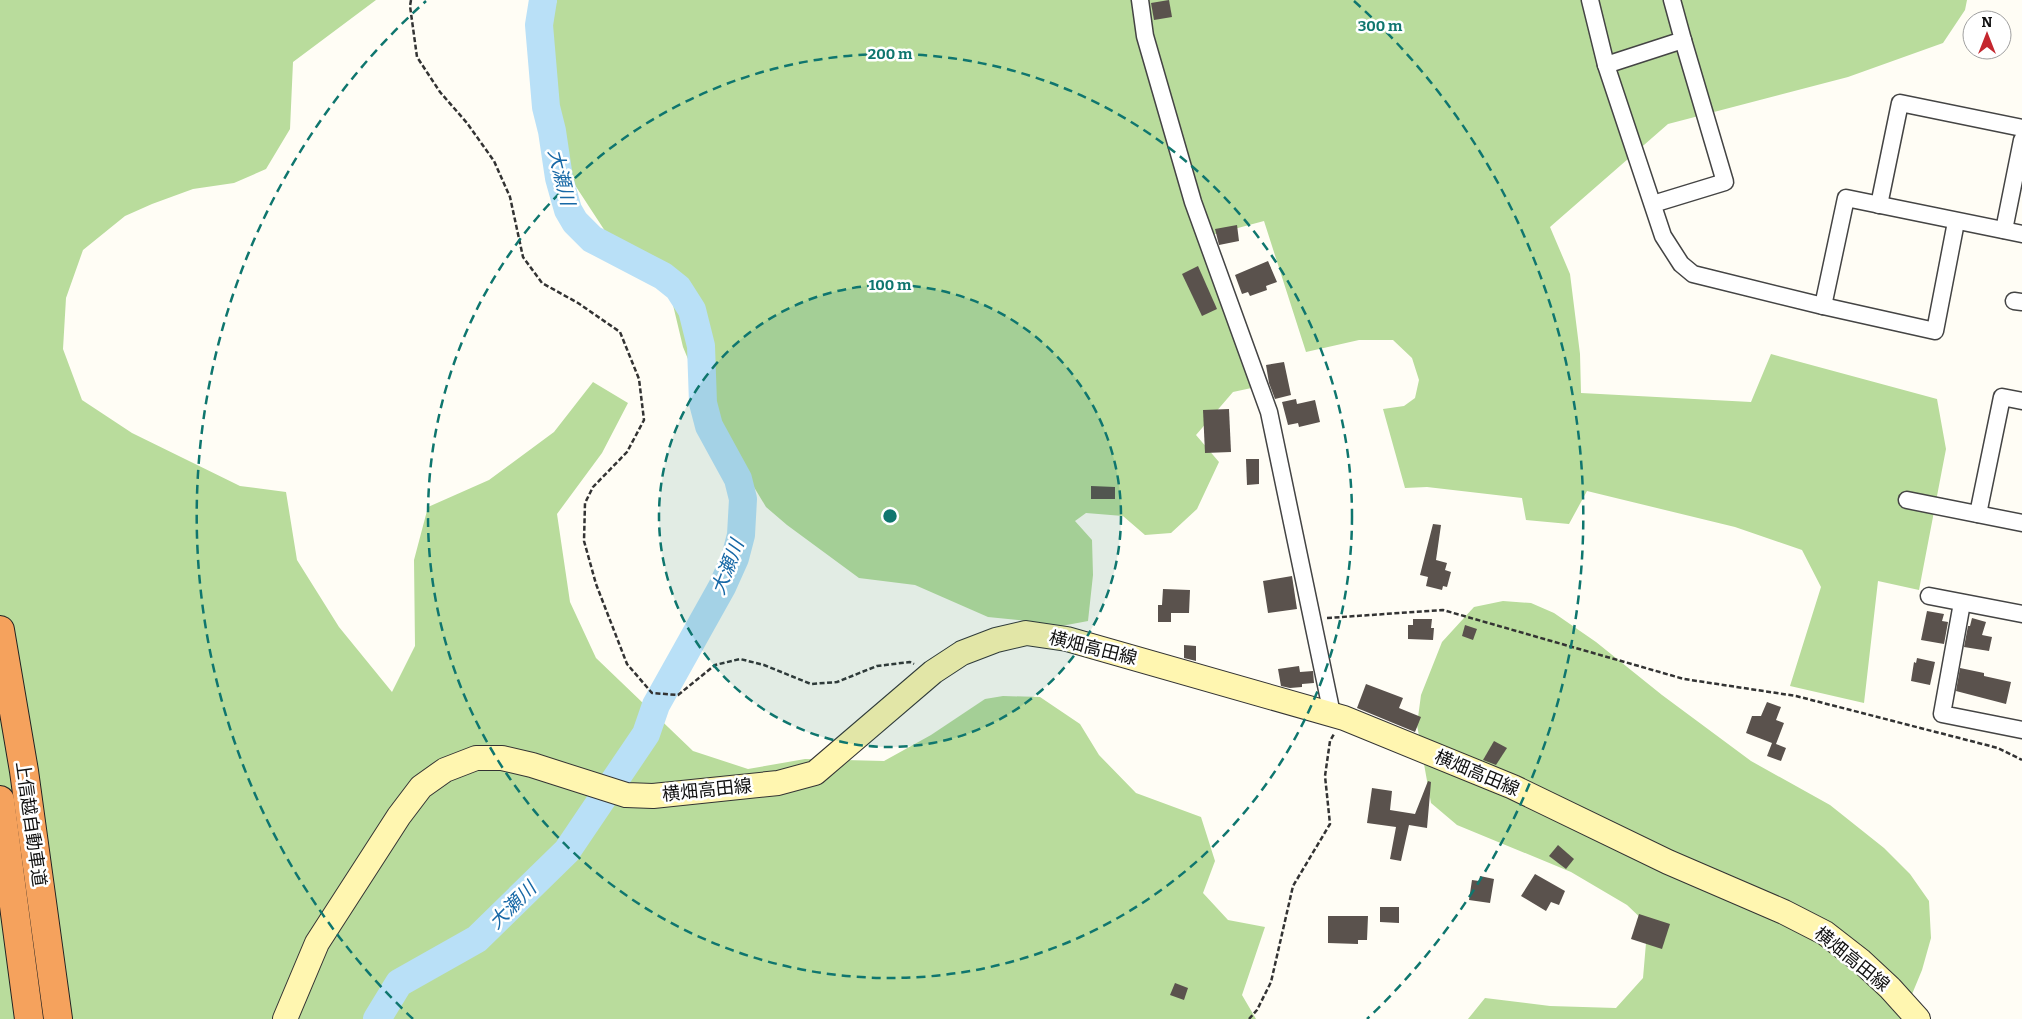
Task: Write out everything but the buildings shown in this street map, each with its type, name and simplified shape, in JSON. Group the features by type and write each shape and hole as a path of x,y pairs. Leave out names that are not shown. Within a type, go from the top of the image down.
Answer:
{"highway":[{"name":"上信越自動車道","path":"0,630 24,771 58,1019"},
{"name":"上信越自動車道","path":"0,800 29,1019"}],"main road":[{"name":"横畑高田線","path":"285,1019 317,943 327,927 399,816 421,787 445,770 476,758 502,758 532,765 626,795 653,796 778,783 815,773 934,672 962,653 996,640 1026,633 1067,638 1338,716 1513,787 1668,862 1784,912 1825,933 1861,961 1890,988 1918,1019"}],"street":[{"path":"1140,0 1145,36 1193,202 1269,412 1300,553 1311,619 1338,716"},
{"path":"1590,0 1606,65 1663,236 1680,264 1694,274 1935,331 1956,222"},
{"path":"1653,204 1725,182 1672,0"},
{"path":"1606,65 1683,40"},
{"path":"1879,205 1900,103 2022,128"},
{"path":"2004,230 2022,140"},
{"path":"1823,306 1846,198 2022,234"},
{"path":"1978,514 2002,397 2022,401"},
{"path":"1907,500 2022,523"},
{"path":"1929,596 2022,614"},
{"path":"1962,603 1942,714 2022,730"}],"path":[{"path":"411,0 410,6 418,57 440,92 467,123 494,161 510,197 523,257 542,283 578,303 620,332 639,378 644,420 627,452 593,487 585,503 584,541 596,584 627,664 652,693 678,695 715,665 740,659 764,665 811,684 837,682 877,666 910,662 934,672"},
{"path":"1311,619 1442,610 1684,679 1796,696 1998,748 2022,760"},
{"path":"1248,1019 1257,1010 1271,982 1294,886 1330,824 1325,776 1330,741 1338,716"}],"green space":[{"path":"0,0 376,0 293,62 290,129 266,169 234,183 193,189 152,204 125,216 83,250 66,298 63,349 82,400 132,433 240,486 286,492 297,560 339,627 392,692 415,646 414,560 428,507 489,480 554,432 593,382 628,403 602,453 557,514 570,602 596,658 693,751 748,769 805,759 884,761 931,735 985,699 1003,696 1040,697 1080,724 1099,755 1136,793 1201,817 1215,861 1203,893 1228,920 1265,927 1242,995 1256,1019 0,1019"},
{"path":"557,0 1967,0 1965,10 1962,10 1962,14 1943,43 1848,77 1668,124 1550,227 1570,274 1580,354 1581,393 1751,402 1771,354 1937,399 1946,449 1919,590 1878,581 1864,703 1790,686 1821,587 1802,550 1735,527 1587,491 1569,524 1526,520 1522,498 1427,487 1405,488 1383,409 1404,406 1415,398 1419,380 1412,358 1393,340 1359,340 1306,352 1264,221 1208,236 1256,387 1233,392 1196,435 1219,462 1197,509 1171,533 1145,535 1123,516 1086,513 1075,521 1092,540 1093,575 1088,621 1056,627 1027,621 988,617 915,585 859,578 787,525 766,507 712,417 683,347 664,267 605,231 571,179 560,121 548,32"},
{"path":"1503,601 1531,603 1554,613 1596,642 1662,695 1751,761 1830,805 1884,848 1910,874 1929,901 1931,938 1922,970 1903,1016 1900,1019 1468,1019 1485,998 1550,1006 1616,1008 1643,978 1646,943 1646,923 1627,905 1571,872 1457,825 1431,803 1417,725 1421,695 1442,642 1474,607"}],"waterway":[{"name":"大瀬川","path":"377,1019 399,983 477,939 567,851 646,734 656,705 722,587 735,558 741,535 743,499 738,479 709,426 703,403 701,346 692,310 678,288 663,276 592,239 575,222 568,210 559,178 552,131 546,107 539,25 543,0"}]}
